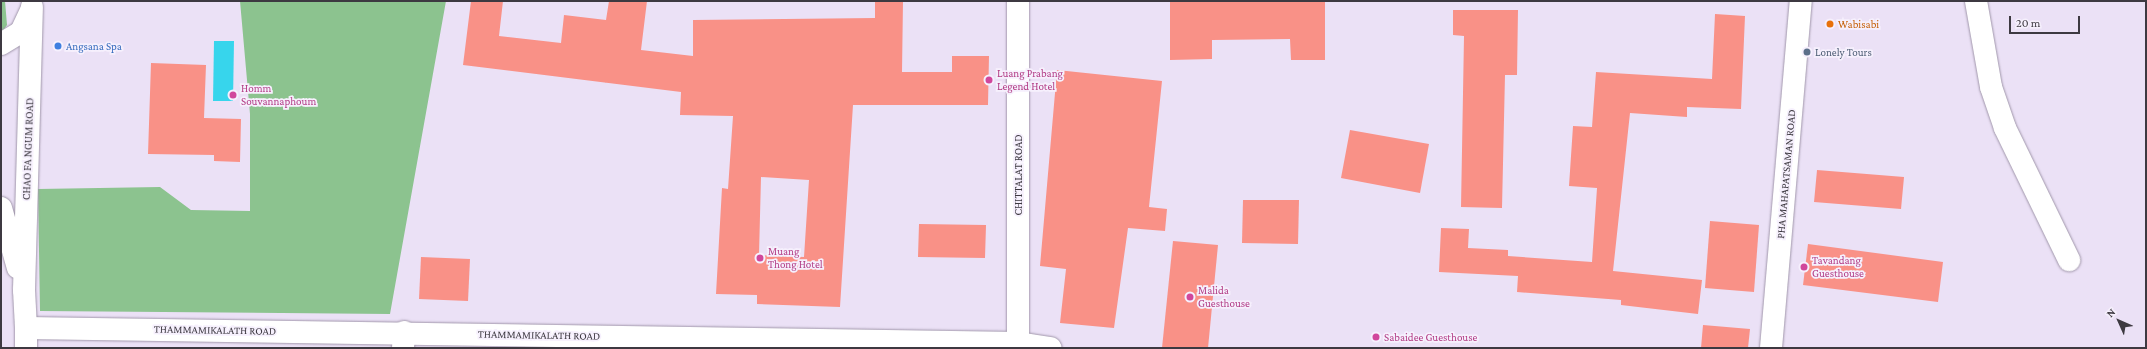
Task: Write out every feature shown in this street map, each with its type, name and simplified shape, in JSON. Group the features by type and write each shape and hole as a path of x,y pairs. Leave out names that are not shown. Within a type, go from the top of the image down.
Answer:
{"street":[{"name":"CHITTALAT ROAD","path":"1018,1 1018,346"},
{"name":"PHA MAHAPATSAMAN ROAD","path":"1771,348 1801,1"},
{"path":"1976,1 1991,87 2005,128 2069,260"},
{"name":"CHAO FA NGUM ROAD","path":"1,44 21,32 32,4"},
{"name":"CHAO FA NGUM ROAD","path":"26,338 24,290 32,4"},
{"name":"CHAO FA NGUM ROAD","path":"1,208 24,290"},
{"name":"THAMMAMIKALATH ROAD","path":"26,338 1018,346 1050,348"}],"green space":[{"path":"1,1 5,1 7,25 1,34"},
{"name":"Homm Souvannaphoum","path":"240,1 446,1 390,314 40,311 38,189 160,187 191,210 250,211 250,114"}],"water":[{"path":"214,41 234,41 233,101 213,101"}],"building":[{"path":"471,1 503,1 499,36 561,43 564,15 606,20 609,1 647,1 641,50 693,56 693,20 875,18 875,1 903,1 902,72 952,72 952,56 989,56 988,105 853,105 840,307 757,304 757,295 716,294 722,188 728,189 733,116 680,115 681,92 463,65","holes":["761,177 809,180 804,257 759,255"]},
{"path":"1170,1 1325,1 1325,60 1291,60 1290,39 1212,40 1212,59 1170,60"},
{"path":"1453,10 1518,10 1517,75 1505,75 1502,208 1461,207 1464,36 1453,35"},
{"path":"1715,14 1745,16 1741,109 1687,107 1687,117 1630,113 1613,271 1702,280 1698,314 1621,305 1621,300 1517,292 1518,276 1439,272 1441,228 1469,229 1468,248 1508,250 1508,256 1592,262 1597,188 1569,186 1573,126 1592,127 1596,72 1712,79"},
{"path":"151,63 206,65 204,118 241,119 240,162 214,161 214,155 148,154"},
{"path":"1057,70 1162,81 1149,207 1167,209 1165,231 1128,228 1114,328 1060,323 1066,269 1040,266"},
{"path":"1350,130 1429,144 1420,193 1341,178"},
{"path":"1817,170 1904,177 1901,209 1814,202"},
{"path":"1243,200 1299,200 1298,244 1242,243"},
{"path":"1710,221 1759,225 1754,292 1705,288"},
{"path":"919,224 986,225 985,258 918,257"},
{"name":"Malida Guesthouse","path":"1173,241 1218,245 1208,348 1162,348"},
{"path":"1808,244 1943,262 1938,302 1803,285"},
{"path":"421,257 470,259 468,301 419,299"},
{"path":"1703,325 1750,329 1748,348 1701,348"}],"place":[{"name":"Wabisabi","path":"1830,24"},
{"name":"Angsana Spa","path":"58,46"},
{"name":"Lonely Tours","path":"1807,52"},
{"name":"Luang Prabang Legend Hotel","path":"989,80"},
{"name":"Homm Souvannaphoum","path":"233,95"},
{"name":"Muang Thong Hotel","path":"760,258"},
{"name":"Tavandang Guesthouse","path":"1804,267"},
{"name":"Malida Guesthouse","path":"1190,297"},
{"name":"Sabaidee Guesthouse","path":"1376,337"}]}
